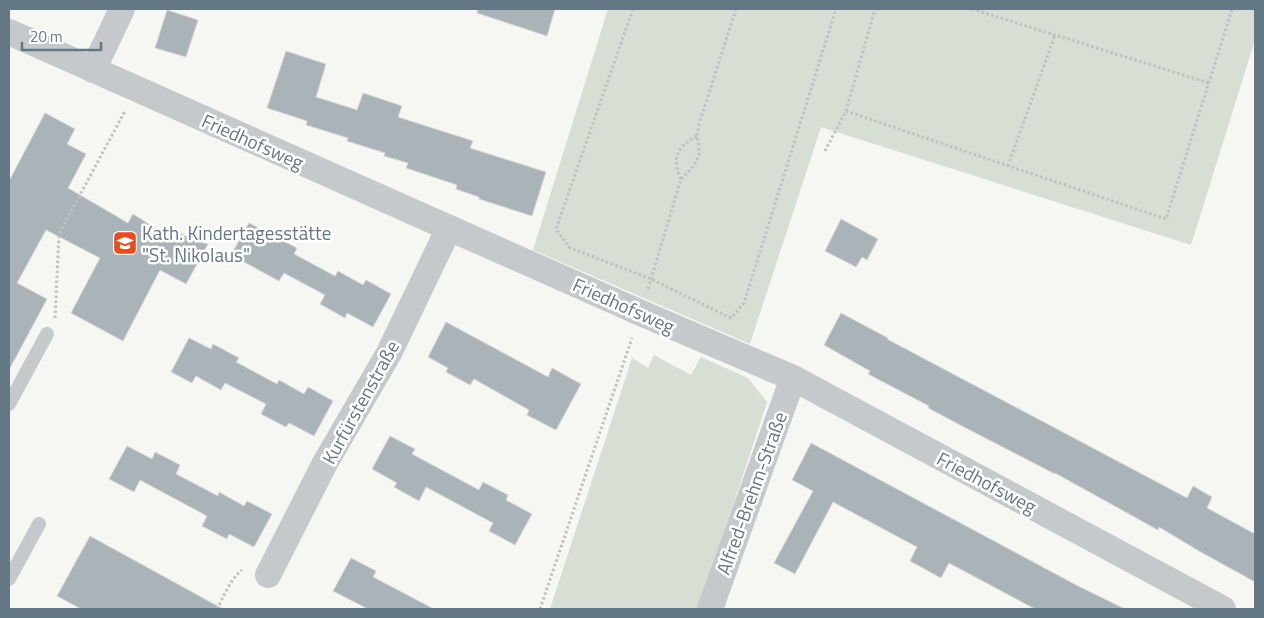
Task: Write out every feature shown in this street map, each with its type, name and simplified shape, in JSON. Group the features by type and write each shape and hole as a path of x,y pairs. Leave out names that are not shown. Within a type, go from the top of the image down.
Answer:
{"street":[{"path":"93,70 122,9"},
{"name":"Friedhofsweg","path":"9,32 136,90 792,378 1223,609"},
{"name":"Kurfürstenstraße","path":"255,572 325,463 389,352 449,228"},
{"name":"Alfred-Brehm-Straße","path":"710,609 792,378"}],"lane":[{"path":"9,404 47,334"},
{"path":"9,579 39,524"}],"path":[{"path":"633,9 556,229 570,248 651,279 730,318 744,303 836,9"},
{"path":"540,609 651,279 681,179 694,166 699,155 697,136 699,124 736,9"},
{"path":"825,151 846,111 876,9"},
{"path":"972,9 1209,83"},
{"path":"846,111 1166,219 1232,9"},
{"path":"1008,166 1055,35"},
{"path":"47,334 55,317 59,234 136,90"},
{"path":"681,179 677,171 676,155 686,142 697,136"},
{"path":"217,609 238,573 255,572"}],"shaded area":[{"path":"608,9 1255,9 1255,40 1191,245 821,127 750,344 533,250"},
{"path":"654,355 691,375 701,357 748,378 767,402 699,609 550,609 632,358 648,368"}],"building":[{"path":"478,9 555,9 547,36 477,13"},
{"path":"167,10 198,20 186,57 155,48"},
{"path":"286,51 326,64 316,97 357,110 363,93 402,106 398,117 473,141 470,148 546,172 532,216 479,199 479,197 456,189 457,185 406,168 408,163 384,156 385,153 347,141 348,138 306,125 307,121 267,108"},
{"path":"45,113 75,129 67,144 86,154 68,188 128,223 133,214 166,235 170,228 191,239 208,244 186,284 160,270 123,341 71,313 100,258 46,230 17,283 47,299 9,370 9,181"},
{"path":"841,219 878,239 867,260 862,257 856,267 825,251"},
{"path":"249,223 297,248 294,254 335,276 338,271 363,285 366,280 391,294 373,327 347,313 345,318 320,304 325,295 284,273 279,281 231,255"},
{"path":"841,313 1187,498 1193,486 1212,497 1207,508 1255,534 1255,582 1159,527 1158,530 1055,473 928,408 929,406 868,374 870,371 824,345"},
{"path":"446,322 548,377 552,368 581,384 556,430 527,415 529,410 474,379 470,385 446,372 448,368 428,357"},
{"path":"189,338 211,349 213,344 239,358 236,362 277,384 279,380 304,394 308,387 333,401 314,436 289,423 286,427 261,414 266,404 225,383 221,390 196,376 192,383 171,372"},
{"path":"390,436 415,449 412,454 479,490 483,482 508,495 506,500 532,514 515,545 489,531 493,523 426,487 419,501 394,487 397,483 372,469"},
{"path":"811,443 1078,586 1125,609 1035,609 949,563 941,578 910,561 917,547 833,502 795,574 774,563 813,491 792,480"},
{"path":"127,446 152,459 155,452 180,465 176,474 218,496 219,492 244,506 247,501 272,514 254,547 229,534 227,539 202,526 207,516 140,480 134,492 109,479"},
{"path":"90,536 223,609 81,609 57,596"},
{"path":"351,558 376,571 373,577 434,609 368,609 333,591"}],"place":[{"name":"Kath. Kindertagesstätte \"St. Nikolaus\"","path":"125,243"}]}
